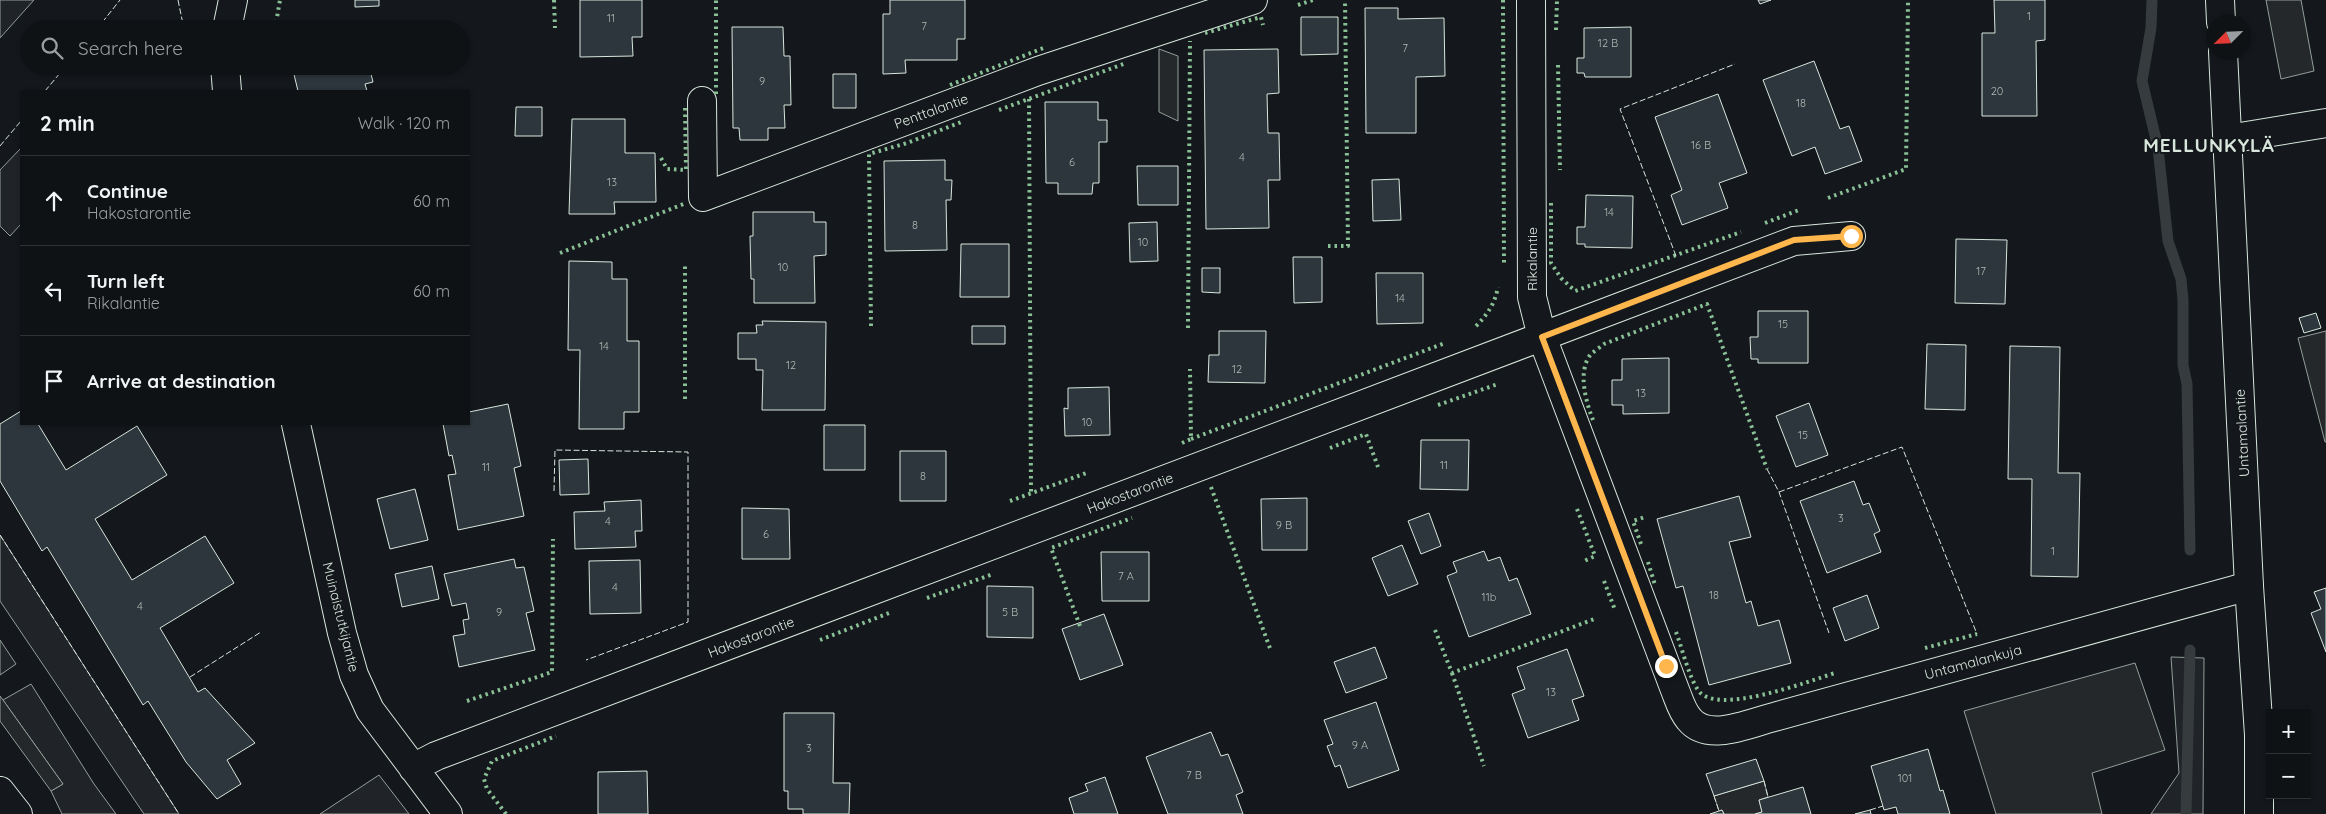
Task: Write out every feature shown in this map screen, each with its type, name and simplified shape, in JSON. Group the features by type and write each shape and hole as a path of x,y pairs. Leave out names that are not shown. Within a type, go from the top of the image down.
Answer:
{"street":[{"path":"229,20 233,0"},
{"name":"Penttalantie","path":"702,100 703,197 1038,72 1253,0"},
{"name":"Rikalantie","path":"1531,0 1532,297 1542,337 1675,690 1684,711 1696,726"},
{"path":"2220,0 2221,15"},
{"name":"Untamalantie","path":"2223,60 2249,586 2259,734 2259,814"},
{"path":"226,75 227,90"},
{"path":"2228,140 2326,123"},
{"name":"Hakostarontie","path":"413,768 445,753 1794,240 1851,236"},
{"name":"Muinaistutkijantie","path":"296,425 342,633 354,675 370,710 448,814"},
{"name":"Untamalankuja","path":"1696,726 1708,730 1723,729 1774,717 2249,586"},
{"path":"0,791 18,814"}],"shaded area":[{"path":"0,0 34,0 0,38"},
{"path":"2266,0 2301,0 2314,71 2281,79"},
{"path":"1159,49 1178,56 1178,121 1159,112"},
{"path":"20,149 20,225 10,236 0,226 0,170"},
{"path":"2326,331 2326,442 2325,442 2298,338"},
{"path":"0,535 179,814 144,814 0,601"},
{"path":"0,640 16,664 0,675"},
{"path":"2171,657 2204,658 2203,814 2151,814 2179,773"},
{"path":"2135,663 2165,750 2092,773 2102,814 1996,814 1964,711"},
{"path":"31,684 94,784 116,814 62,814 51,791 63,784 3,700"},
{"path":"0,696 63,784 51,791 0,721"},
{"path":"379,775 409,814 320,814"},
{"path":"1764,781 1768,797 1759,800 1762,812 1755,814 1724,814 1722,810 1719,811 1714,796"}],"building":[{"path":"355,0 379,0 379,6 355,7"},
{"path":"580,0 642,0 642,37 632,37 633,56 580,57"},
{"path":"890,0 965,0 965,39 957,39 957,60 905,60 906,73 883,74 883,14 890,14"},
{"path":"1758,0 1771,0 1760,4"},
{"path":"1994,0 2045,0 2045,40 2036,41 2037,116 1982,116 1982,33 1995,33"},
{"path":"1365,8 1398,8 1398,19 1444,18 1445,76 1416,77 1416,133 1366,133"},
{"path":"1301,17 1338,17 1338,54 1301,55"},
{"path":"732,27 783,27 784,56 790,56 791,105 784,105 785,128 768,128 768,140 740,140 739,128 733,128"},
{"path":"1631,27 1631,77 1585,77 1584,73 1577,73 1577,58 1584,58 1584,28"},
{"path":"1278,49 1279,93 1267,94 1268,133 1279,133 1280,180 1268,180 1269,228 1206,229 1204,50"},
{"path":"1814,61 1840,129 1849,126 1862,161 1825,174 1815,147 1792,156 1763,80"},
{"path":"833,74 856,74 856,108 833,108"},
{"path":"294,75 371,75 373,82 365,84 367,90 298,90"},
{"path":"1718,94 1747,173 1719,183 1728,208 1682,225 1671,195 1682,190 1655,117"},
{"path":"1045,102 1098,102 1098,120 1107,120 1107,142 1099,142 1099,183 1093,183 1092,194 1058,194 1058,183 1046,183"},
{"path":"516,107 542,107 542,136 515,136"},
{"path":"572,119 625,119 625,153 655,153 656,202 614,202 615,214 569,214"},
{"path":"945,160 945,180 952,180 951,200 946,200 947,250 885,251 884,161"},
{"path":"1137,166 1178,166 1178,205 1138,205"},
{"path":"1399,179 1401,220 1373,221 1372,180"},
{"path":"1586,195 1633,196 1632,248 1585,247 1585,244 1577,244 1577,227 1585,227"},
{"path":"753,212 814,212 814,222 826,222 826,255 814,256 815,303 754,303 754,279 751,279 750,236 753,236"},
{"path":"1157,222 1158,261 1130,262 1129,223"},
{"path":"1956,239 2007,240 2005,304 1955,303"},
{"path":"961,244 1009,244 1009,297 960,297"},
{"path":"1293,257 1322,257 1322,302 1294,303"},
{"path":"569,261 612,262 612,279 627,279 627,341 639,341 639,412 624,412 624,429 579,429 580,350 568,350"},
{"path":"1202,268 1220,268 1220,293 1202,292"},
{"path":"1376,273 1423,273 1423,323 1377,324"},
{"path":"1758,311 1808,311 1808,363 1758,363 1758,359 1751,359 1750,337 1758,337"},
{"path":"2316,313 2321,328 2304,333 2299,318"},
{"path":"762,321 826,322 825,410 762,410 763,370 756,370 756,359 738,359 738,333 757,333 756,325 763,325"},
{"path":"972,326 1005,326 1005,344 972,344"},
{"path":"1219,331 1266,331 1265,383 1208,382 1209,355 1219,355"},
{"path":"1927,344 1966,345 1965,410 1925,409"},
{"path":"2010,346 2060,347 2058,473 2080,473 2078,577 2031,576 2032,479 2008,479"},
{"path":"1669,358 1669,413 1623,414 1623,405 1612,405 1612,380 1622,380 1622,359"},
{"path":"1109,387 1110,435 1065,436 1064,408 1068,409 1068,388"},
{"path":"1809,403 1828,455 1796,467 1776,416"},
{"path":"508,404 521,466 514,468 524,516 458,530 448,475 456,474 452,455 449,456 443,425 470,425 470,412"},
{"path":"20,412 20,425 39,425 66,470 137,426 167,475 95,519 132,580 205,536 234,583 160,628 198,692 205,688 255,743 227,760 241,784 217,799 186,762 148,701 143,705 47,547 42,551 0,481 0,424"},
{"path":"824,425 865,425 865,470 824,470"},
{"path":"1421,440 1469,440 1468,490 1420,489"},
{"path":"900,451 946,451 946,501 900,501"},
{"path":"588,459 589,494 560,495 559,460"},
{"path":"1854,481 1863,505 1869,503 1880,531 1874,534 1881,552 1827,573 1800,501"},
{"path":"415,489 428,540 390,549 377,499"},
{"path":"1739,496 1751,537 1729,542 1746,603 1751,601 1758,626 1779,620 1791,663 1709,685 1683,586 1676,588 1657,519"},
{"path":"1307,498 1307,550 1262,550 1261,499"},
{"path":"641,500 642,531 635,531 636,547 575,549 574,512 605,511 604,502"},
{"path":"742,508 789,509 790,559 742,559"},
{"path":"1429,513 1441,546 1421,554 1408,521"},
{"path":"1402,545 1418,584 1388,596 1372,558"},
{"path":"1484,551 1488,561 1500,557 1509,581 1517,578 1531,614 1469,637 1447,576 1457,572 1453,562"},
{"path":"1101,552 1149,552 1149,601 1102,601"},
{"path":"514,559 516,568 524,567 534,611 526,613 535,650 459,667 453,636 465,634 463,620 469,619 466,603 452,606 444,574"},
{"path":"640,560 641,613 590,614 589,561"},
{"path":"432,566 439,599 402,607 395,574"},
{"path":"987,586 1033,587 1033,638 987,637"},
{"path":"2326,588 2326,652 2311,613 2321,609 2314,592"},
{"path":"1867,595 1879,628 1845,641 1833,608"},
{"path":"1104,614 1123,665 1080,680 1062,629"},
{"path":"1375,647 1387,678 1346,693 1334,662"},
{"path":"1567,649 1584,696 1572,700 1579,720 1528,738 1512,694 1525,689 1517,667"},
{"path":"1376,702 1399,770 1348,788 1340,765 1335,767 1327,746 1333,744 1324,720"},
{"path":"784,713 834,713 833,783 850,783 849,814 803,814 803,809 788,809 788,791 784,791"},
{"path":"1211,732 1221,756 1228,754 1243,792 1236,795 1243,814 1168,814 1146,757"},
{"path":"1928,749 1940,791 1943,790 1950,814 1898,814 1896,807 1884,810 1871,766"},
{"path":"1756,759 1764,781 1714,796 1706,774"},
{"path":"647,771 648,814 598,814 598,772"},
{"path":"1105,777 1118,814 1074,814 1069,798 1088,791 1085,784"},
{"path":"1803,787 1811,814 1755,814 1762,812 1759,800"},
{"path":"1722,810 1724,814 1710,814"},
{"path":"1870,810 1871,814 1855,814"}],"waterway":[{"path":"2152,0 2151,28 2142,81 2158,148 2168,241 2181,279 2183,300 2183,365 2187,384 2190,550"},
{"path":"2186,814 2190,650"}],"hedge":[{"path":"277,20 280,0"},
{"path":"554,0 555,28"},
{"path":"716,0 716,94"},
{"path":"1298,5 1313,0"},
{"path":"1328,246 1348,246 1345,0"},
{"path":"1503,0 1504,263"},
{"path":"1556,30 1557,0"},
{"path":"1828,198 1906,169 1908,2"},
{"path":"1205,33 1261,17 1263,25"},
{"path":"1188,328 1190,41"},
{"path":"950,85 1046,47"},
{"path":"999,110 1126,63"},
{"path":"1558,65 1560,170"},
{"path":"1029,99 1031,493"},
{"path":"661,158 667,169 686,170 685,108"},
{"path":"871,326 869,154 907,143 964,121"},
{"path":"560,253 686,203"},
{"path":"1551,203 1551,263 1561,278 1575,291 1741,232"},
{"path":"1765,223 1799,210"},
{"path":"685,266 685,399"},
{"path":"1476,326 1490,308 1498,287"},
{"path":"1593,420 1584,387 1584,369 1591,354 1604,344 1707,304 1767,469"},
{"path":"1191,439 1445,343"},
{"path":"1182,443 1191,439 1190,369"},
{"path":"1438,405 1498,384"},
{"path":"1330,448 1366,434 1378,467"},
{"path":"1010,501 1089,472"},
{"path":"1211,487 1271,651"},
{"path":"1577,509 1595,556 1582,562"},
{"path":"1641,544 1633,521 1645,517"},
{"path":"1080,626 1051,548 1132,518"},
{"path":"467,701 552,672 553,539"},
{"path":"1648,562 1655,585"},
{"path":"927,598 993,574"},
{"path":"1604,581 1615,610"},
{"path":"820,640 889,613"},
{"path":"1435,630 1452,673 1597,618"},
{"path":"1676,632 1695,684 1698,690 1708,697 1723,700 1742,699 1785,689 1835,673"},
{"path":"1925,648 1977,634"},
{"path":"1452,673 1484,766"},
{"path":"506,814 487,789 484,779 492,761 556,736"}],"fence":[{"path":"104,20 120,0"},
{"path":"178,0 182,20"},
{"path":"1676,256 1620,109 1735,64"},
{"path":"46,90 58,75"},
{"path":"0,146 20,122"},
{"path":"1779,492 1902,447 1977,634"},
{"path":"554,491 555,450 688,452 688,622 586,660"},
{"path":"1767,469 1779,492 1829,633"},
{"path":"0,535 179,814"},
{"path":"190,677 261,632"},
{"path":"1764,781 1768,797"},
{"path":"1714,796 1719,811"},
{"path":"1870,810 1883,806"}],"district":[{"name":"MELLUNKYLÄ","path":"2209,145"}],"route":[{"path":"1666,666 1542,337 1794,240 1851,236"}]}
